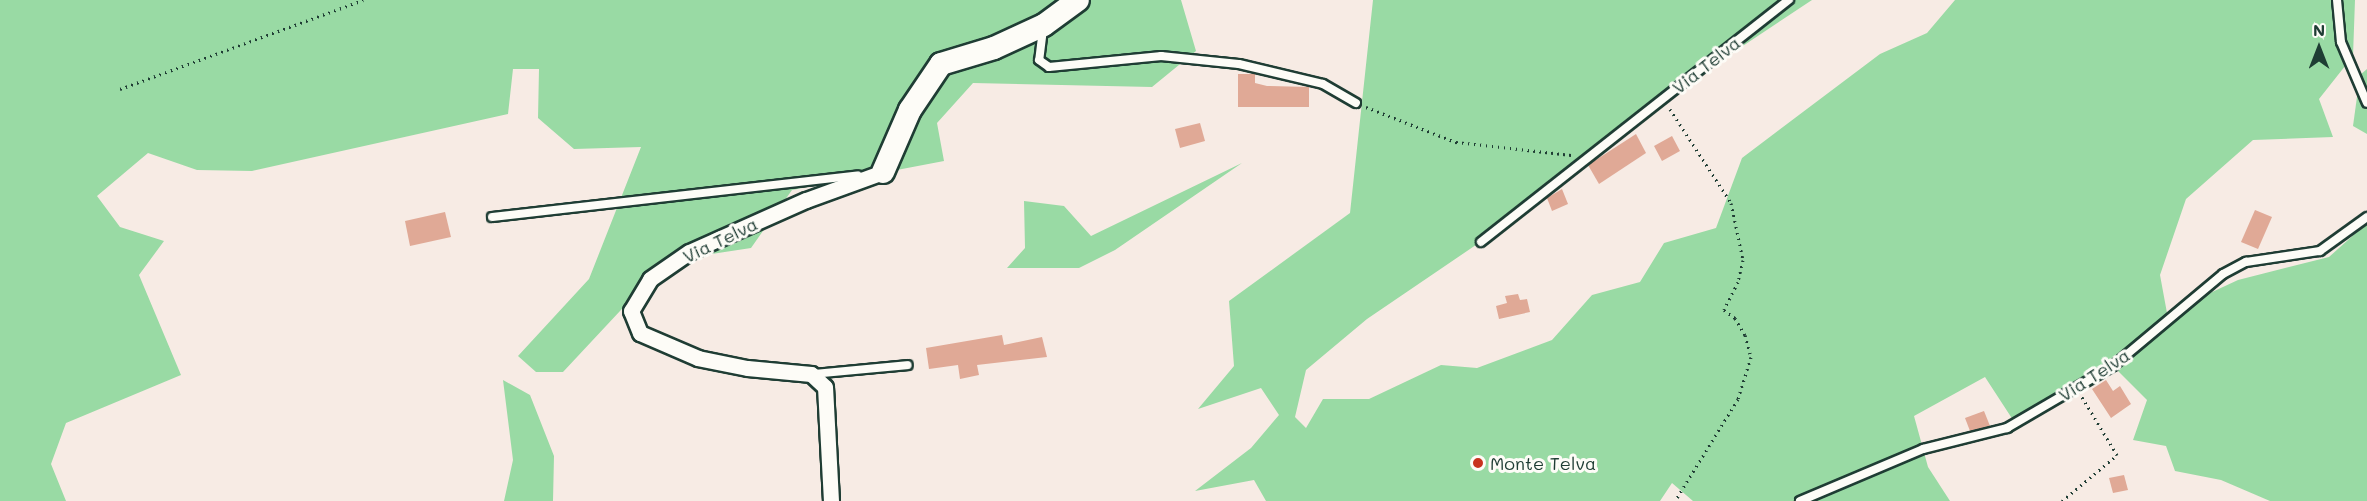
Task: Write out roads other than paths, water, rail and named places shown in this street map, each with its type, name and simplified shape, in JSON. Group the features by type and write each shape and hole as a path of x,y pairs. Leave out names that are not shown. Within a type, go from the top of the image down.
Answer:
{"street":[{"path":"884,172 910,110 940,64 994,48 1044,25 1078,0"},
{"name":"Via Telva","path":"811,374 747,368 698,358 640,333 631,311 650,279 689,252 806,200 884,172"},
{"path":"811,374 825,387 831,501"}],"lane":[{"name":"Via Telva","path":"1481,242 1789,0"},
{"path":"2337,0 2341,42 2367,104"},
{"path":"1044,25 1039,60 1049,67 1161,56 1239,64 1323,84 1356,103"},
{"path":"492,217 884,172"},
{"name":"Via Telva","path":"1800,501 1923,449 2007,428 2113,366 2223,274 2246,262 2320,251 2367,217"},
{"path":"811,374 909,365"}],"place":[{"name":"Monte Telva","path":"1478,463"}]}
